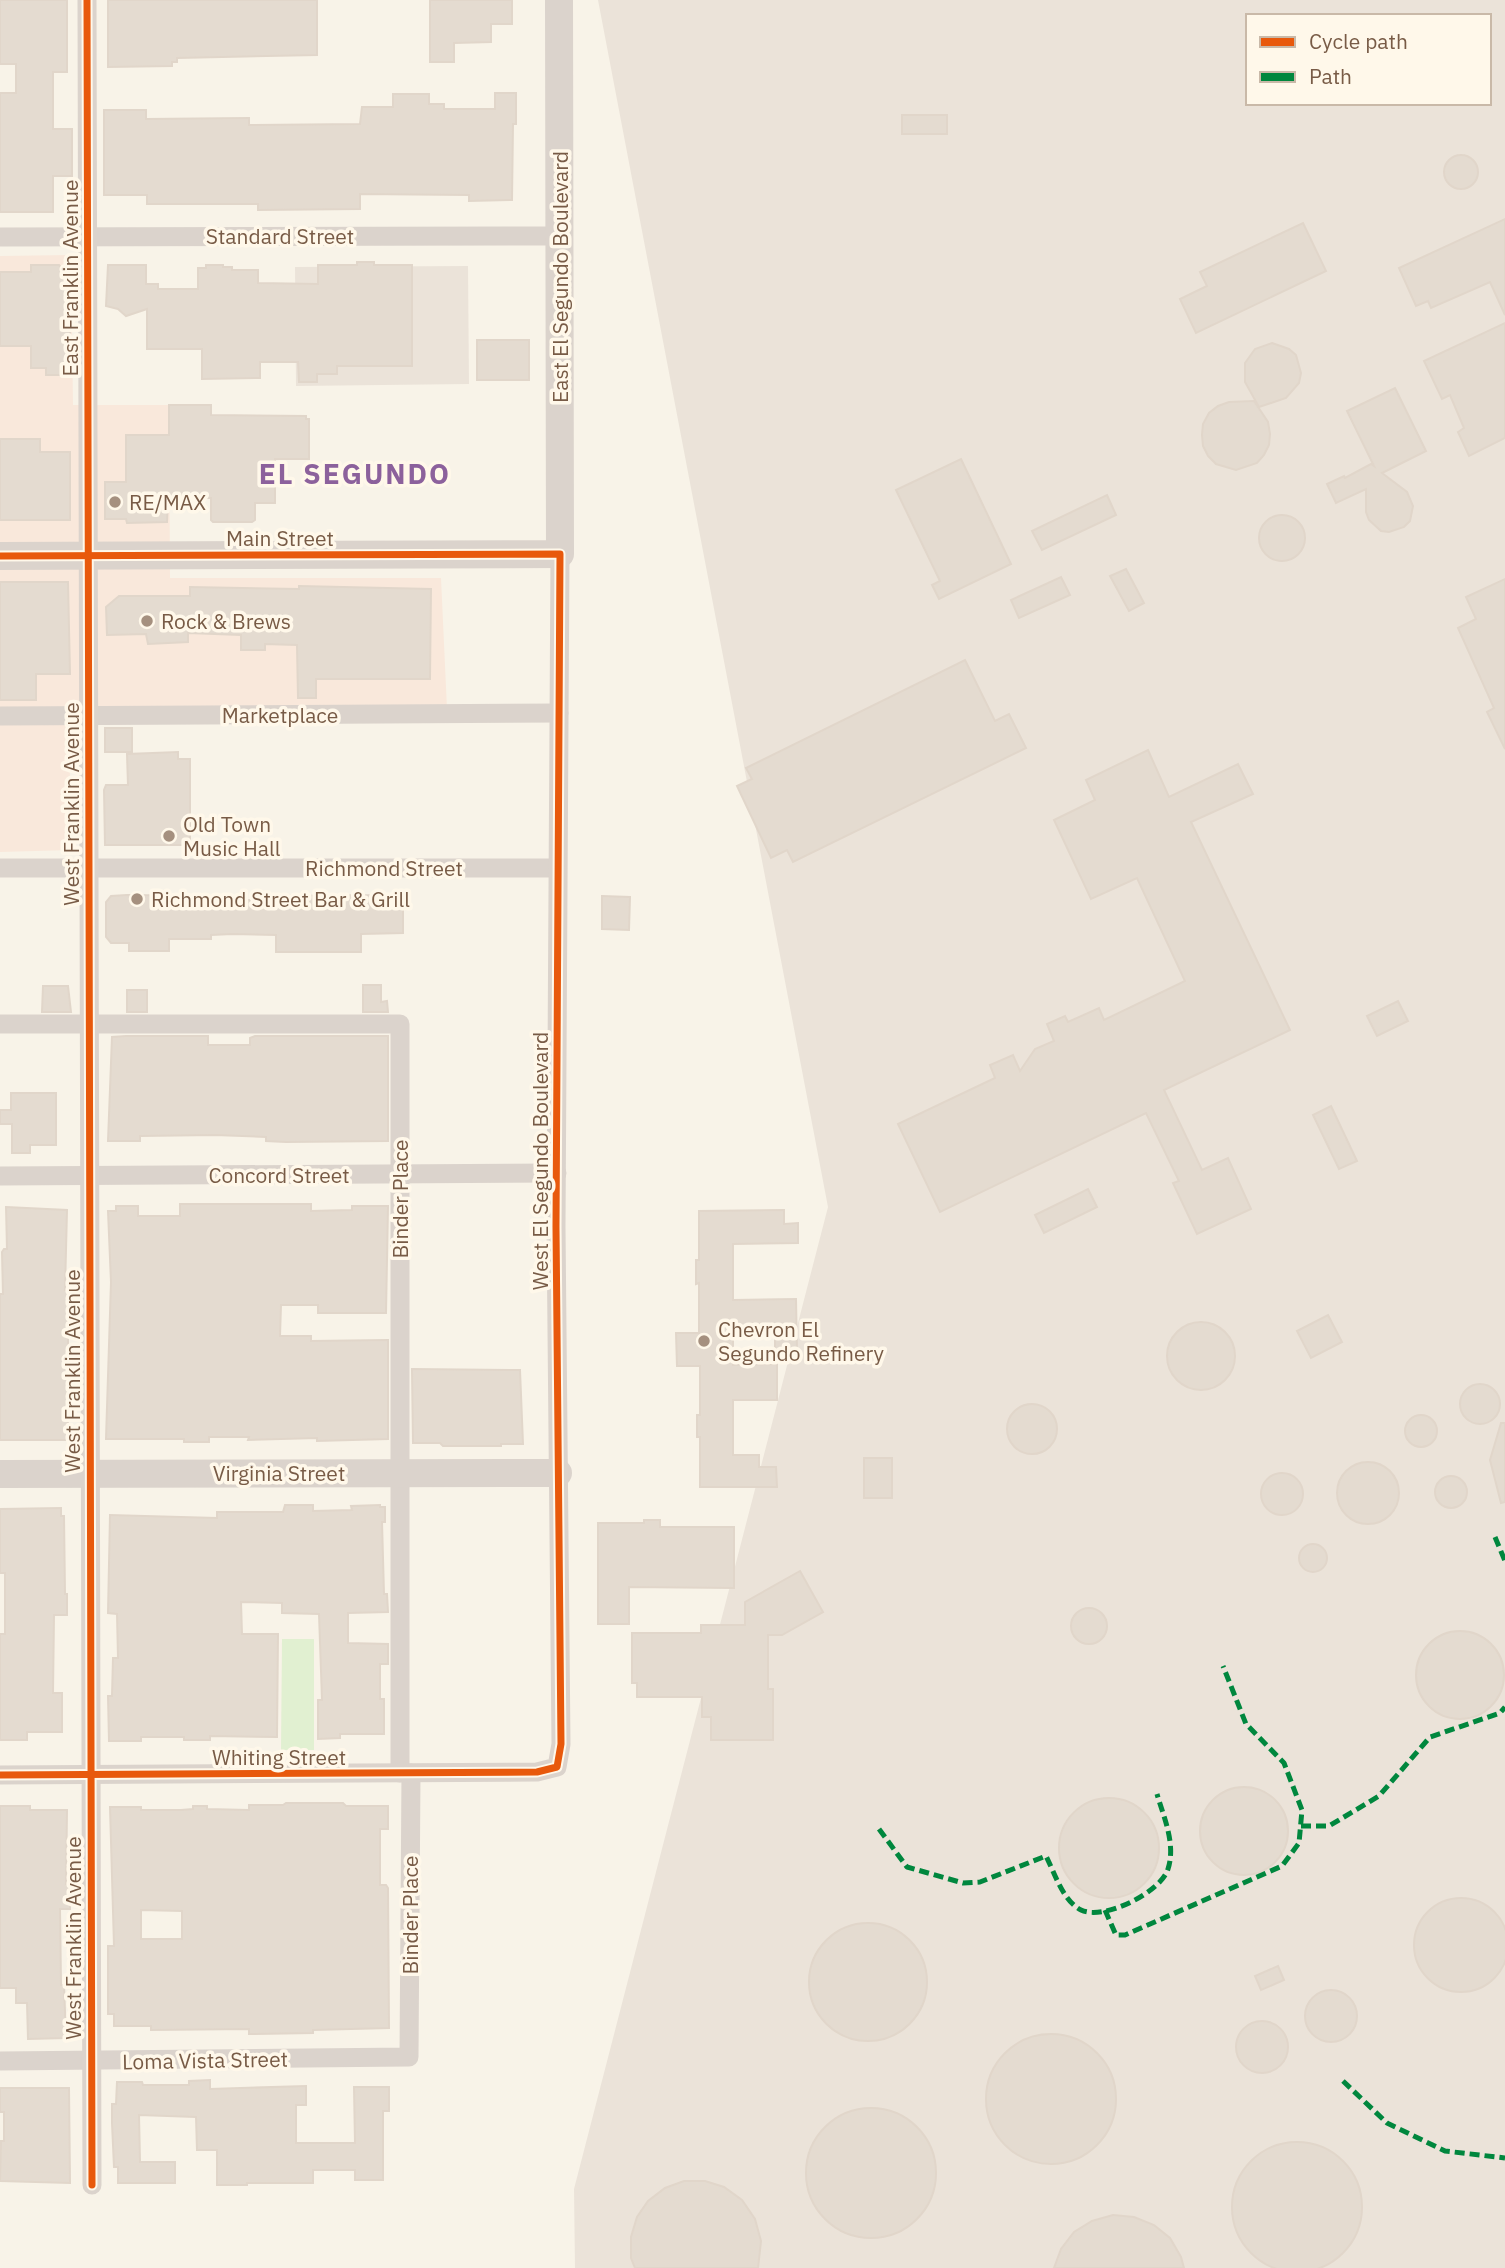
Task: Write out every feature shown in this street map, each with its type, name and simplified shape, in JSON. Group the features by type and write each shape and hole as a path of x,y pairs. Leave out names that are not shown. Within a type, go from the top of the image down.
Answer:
{"main road":[{"name":"East El Segundo Boulevard","path":"559,0 560,554"},
{"name":"Main Street","path":"0,556 560,554"},
{"name":"Virginia Street","path":"0,1474 558,1473"}],"street":[{"name":"East Franklin Avenue","path":"88,0 88,556"},
{"name":"Standard Street","path":"0,237 559,236"},
{"name":"West El Segundo Boulevard","path":"557,1767 561,1744 557,1173 560,554"},
{"name":"West Franklin Avenue","path":"88,556 92,2185"},
{"name":"Marketplace","path":"0,716 559,713"},
{"name":"Richmond Street","path":"0,868 557,868"},
{"name":"Binder Place","path":"0,1024 400,1024 400,1473 409,2057"},
{"name":"Concord Street","path":"0,1176 557,1173"},
{"name":"Whiting Street","path":"0,1775 537,1772 557,1767"},
{"name":"Loma Vista Street","path":"0,2061 409,2057"}],"shaded area":[{"path":"598,0 1505,0 1505,2268 575,2268 574,2189 828,1207"},
{"path":"71,255 73,405 169,405 170,578 441,578 447,709 69,707 71,850 0,852 0,256"},
{"path":"468,266 469,384 296,386 295,267"}],"green space":[{"path":"282,1639 314,1639 314,1750 281,1750"}],"building":[{"path":"0,0 67,0 67,72 53,72 53,129 72,129 72,176 53,176 53,212 0,212 0,93 16,93 16,64 0,64"},
{"path":"108,0 317,0 317,55 177,58 177,62 172,62 172,66 108,67"},
{"path":"430,0 512,0 512,24 491,24 491,42 454,43 454,62 430,62"},
{"path":"495,93 516,93 512,200 469,201 469,195 360,194 360,209 258,210 258,204 147,204 147,195 104,195 104,110 146,110 146,119 249,118 249,125 360,124 362,107 393,107 393,94 429,94 429,104 444,104 444,109 495,109"},
{"path":"902,115 947,115 947,134 902,134"},
{"path":"1461,155 1473,160 1478,172 1473,184 1461,189 1449,184 1444,172 1449,160"},
{"path":"1505,219 1505,315 1490,282 1431,308 1428,301 1416,306 1399,268"},
{"path":"1303,223 1326,271 1196,333 1180,299 1207,286 1200,272"},
{"path":"357,262 412,265 412,366 337,366 337,374 317,374 317,382 299,382 298,362 260,362 260,378 202,379 202,349 147,349 147,309 126,316 118,309 106,306 108,265 146,265 146,284 158,284 158,289 198,289 198,268 206,268 206,265 223,265 232,267 232,270 258,270 258,283 318,284 318,265 357,265"},
{"path":"31,265 59,265 70,278 70,375 46,375 46,368 31,368 31,346 0,346 0,272 31,272"},
{"path":"1505,323 1505,438 1469,456 1458,432 1464,428 1450,395 1442,399 1424,361"},
{"path":"477,340 529,340 529,380 477,380"},
{"path":"1272,343 1289,349 1296,355 1301,373 1299,383 1286,398 1259,407 1245,382 1245,363 1255,349"},
{"path":"1395,388 1426,451 1382,473 1407,492 1413,506 1410,521 1404,527 1389,532 1381,531 1369,520 1366,512 1366,489 1336,503 1327,484 1371,464 1374,466 1347,411"},
{"path":"1254,401 1268,422 1269,445 1264,455 1257,463 1236,470 1216,464 1203,446 1203,424 1209,413 1229,402"},
{"path":"169,405 211,405 211,415 306,416 306,419 309,419 309,459 275,459 275,503 255,503 255,520 252,522 213,522 211,498 168,498 167,522 127,523 126,519 105,519 105,482 126,482 126,435 169,435"},
{"path":"0,439 40,439 40,452 70,452 70,520 0,520"},
{"path":"961,459 1011,564 939,599 932,585 940,581 896,490"},
{"path":"1107,495 1116,515 1042,550 1032,531"},
{"path":"1282,515 1299,521 1305,538 1299,555 1282,561 1265,555 1259,538 1265,521"},
{"path":"1126,569 1144,603 1129,611 1110,576"},
{"path":"1061,577 1070,595 1019,618 1011,600"},
{"path":"1505,579 1505,749 1487,712 1494,708 1458,628 1476,619 1466,597"},
{"path":"0,582 68,582 70,674 36,674 36,700 0,700"},
{"path":"299,586 431,589 430,679 316,679 316,698 298,698 297,645 265,644 265,650 241,650 241,635 188,633 188,642 148,644 146,634 107,635 106,607 119,596 190,596 190,587 299,589"},
{"path":"965,660 995,721 1009,714 1026,748 793,862 787,850 771,858 737,786 752,779 746,768"},
{"path":"105,728 132,728 132,752 105,752"},
{"path":"1148,750 1169,797 1238,764 1253,794 1191,822 1290,1030 1164,1090 1202,1170 1228,1158 1251,1209 1197,1234 1173,1183 1179,1181 1146,1113 940,1212 898,1124 995,1078 990,1065 1013,1055 1020,1071 1035,1049 1054,1041 1047,1024 1065,1016 1068,1022 1099,1008 1104,1020 1185,981 1137,878 1091,899 1054,820 1095,800 1086,780"},
{"path":"178,752 178,759 190,759 190,845 105,845 104,790 106,785 128,785 127,754"},
{"path":"403,895 403,933 361,934 361,952 276,952 276,935 232,934 211,935 211,939 169,939 169,951 129,951 129,943 111,943 106,937 106,902 111,896 211,896 214,900 255,900 255,896"},
{"path":"602,896 630,897 629,930 602,929"},
{"path":"363,985 381,985 381,1002 387,1001 388,1012 363,1012"},
{"path":"43,986 68,986 71,1012 42,1012"},
{"path":"127,990 147,990 147,1012 127,1012"},
{"path":"1398,1001 1408,1021 1377,1036 1367,1016"},
{"path":"208,1036 208,1045 250,1045 250,1038 255,1036 388,1036 388,1141 286,1142 266,1141 266,1137 215,1135 140,1136 140,1141 108,1141 112,1037"},
{"path":"11,1093 56,1093 56,1145 30,1145 30,1153 12,1153 12,1124 0,1124 0,1110 11,1110"},
{"path":"1331,1106 1357,1161 1339,1169 1313,1115"},
{"path":"1088,1189 1097,1207 1044,1233 1035,1215"},
{"path":"180,1204 311,1204 311,1211 352,1210 352,1206 388,1206 386,1313 318,1313 318,1305 281,1305 280,1336 311,1336 311,1341 388,1340 388,1439 317,1441 317,1438 248,1440 249,1437 209,1437 209,1442 184,1442 184,1439 106,1439 111,1282 108,1211 116,1211 116,1206 138,1206 138,1216 180,1216"},
{"path":"6,1207 67,1210 65,1290 68,1290 68,1440 0,1440 0,1294 3,1294 2,1252 7,1249"},
{"name":"Chevron El Segundo Refinery","path":"784,1210 784,1224 798,1223 798,1243 733,1244 733,1300 796,1299 797,1350 775,1350 775,1333 733,1333 733,1365 777,1364 777,1400 733,1400 733,1455 759,1455 759,1467 776,1467 777,1487 700,1487 697,1415 700,1415 700,1366 677,1366 676,1333 699,1333 696,1260 699,1260 699,1211"},
{"path":"1328,1315 1342,1342 1311,1358 1297,1331"},
{"path":"1201,1322 1214,1325 1225,1332 1232,1343 1235,1356 1232,1369 1225,1380 1214,1387 1201,1390 1188,1387 1177,1380 1170,1369 1167,1356 1170,1343 1177,1332 1188,1325"},
{"path":"412,1369 520,1370 523,1444 443,1446 440,1443 413,1443"},
{"path":"1480,1384 1488,1385 1494,1390 1499,1396 1499,1412 1494,1418 1488,1423 1480,1424 1472,1423 1466,1418 1461,1412 1460,1404 1461,1396 1466,1390 1472,1385"},
{"path":"1032,1404 1050,1411 1057,1429 1050,1447 1032,1454 1014,1447 1007,1429 1014,1411"},
{"path":"1421,1415 1432,1420 1437,1431 1432,1442 1421,1447 1410,1442 1405,1431 1410,1420"},
{"path":"1501,1423 1505,1423 1505,1502 1501,1503 1490,1460"},
{"path":"864,1458 892,1458 892,1498 864,1498"},
{"path":"1368,1462 1390,1471 1399,1493 1390,1515 1368,1524 1346,1515 1337,1493 1346,1471"},
{"path":"1282,1473 1297,1479 1303,1494 1297,1509 1282,1515 1267,1509 1261,1494 1267,1479"},
{"path":"1451,1476 1462,1481 1467,1492 1462,1503 1451,1508 1440,1503 1435,1492 1440,1481"},
{"path":"285,1505 313,1505 313,1511 352,1510 351,1506 385,1507 385,1522 382,1522 384,1594 387,1594 388,1612 348,1613 348,1643 388,1644 388,1664 380,1664 384,1734 340,1734 340,1738 318,1739 318,1700 322,1700 319,1614 282,1613 282,1603 241,1602 242,1634 278,1634 277,1737 210,1736 210,1740 184,1740 184,1737 141,1737 141,1741 109,1741 108,1696 112,1696 113,1658 118,1658 117,1614 108,1613 110,1515 217,1518 217,1512 283,1512"},
{"path":"61,1508 61,1516 64,1516 67,1615 54,1615 53,1693 62,1693 62,1732 27,1732 27,1740 0,1740 0,1634 5,1634 5,1573 0,1573 0,1509"},
{"path":"644,1520 660,1520 660,1527 734,1527 734,1588 629,1587 629,1624 598,1624 598,1523 644,1523"},
{"path":"1313,1544 1323,1548 1327,1558 1323,1568 1313,1572 1303,1568 1299,1558 1303,1548"},
{"path":"800,1571 823,1612 782,1635 768,1635 768,1689 773,1689 773,1740 711,1740 711,1717 702,1717 702,1697 637,1697 637,1683 632,1683 632,1633 701,1633 701,1625 745,1625 745,1602"},
{"path":"1089,1608 1102,1613 1107,1626 1102,1639 1089,1644 1076,1639 1071,1626 1076,1613"},
{"path":"1451,1631 1469,1631 1485,1638 1497,1650 1504,1666 1504,1684 1497,1700 1485,1712 1469,1719 1451,1719 1435,1712 1423,1700 1416,1684 1416,1666 1423,1650 1435,1638"},
{"path":"1235,1787 1253,1787 1269,1794 1281,1806 1288,1822 1288,1840 1281,1856 1269,1868 1253,1875 1235,1875 1219,1868 1207,1856 1200,1840 1200,1822 1207,1806 1219,1794"},
{"path":"1109,1798 1128,1802 1144,1813 1155,1829 1159,1848 1155,1867 1144,1883 1128,1894 1109,1898 1090,1894 1074,1883 1063,1867 1059,1848 1063,1829 1074,1813 1090,1802"},
{"path":"343,1803 346,1806 388,1806 388,1829 380,1829 380,1885 386,1885 388,1888 389,2028 249,2034 249,2029 151,2030 151,2026 114,2026 114,2014 108,2014 108,1946 114,1946 110,1807 181,1810 193,1809 193,1806 207,1806 207,1809 249,1810 249,1805","holes":["141,1910 182,1911 182,1939 141,1939"]},
{"path":"0,1806 30,1806 30,1810 67,1810 66,1884 70,1884 70,1909 60,1909 61,1985 64,1985 66,2038 28,2039 27,2003 16,2003 16,1988 0,1988"},
{"path":"1461,1898 1479,1901 1494,1912 1505,1927 1505,1963 1494,1978 1479,1989 1461,1992 1443,1989 1428,1978 1417,1963 1414,1945 1417,1927 1428,1912 1443,1901"},
{"path":"868,1923 890,1928 910,1940 922,1960 927,1982 922,2004 910,2024 890,2036 868,2041 846,2036 826,2024 814,2004 809,1982 814,1960 826,1940 846,1928"},
{"path":"1278,1966 1284,1980 1261,1990 1255,1976"},
{"path":"1331,1990 1350,1997 1357,2016 1350,2035 1331,2042 1312,2035 1305,2016 1312,1997"},
{"path":"1262,2021 1281,2028 1288,2047 1281,2066 1262,2073 1243,2066 1236,2047 1243,2028"},
{"path":"1051,2034 1076,2039 1097,2053 1111,2074 1116,2099 1111,2124 1097,2145 1076,2159 1051,2164 1026,2159 1005,2145 991,2124 986,2099 991,2074 1005,2053 1026,2039"},
{"path":"210,2080 210,2089 306,2086 306,2105 296,2105 296,2143 355,2143 354,2087 389,2087 389,2111 383,2111 383,2180 355,2180 355,2170 313,2170 313,2183 217,2185 217,2150 197,2150 196,2117 139,2115 140,2162 175,2162 175,2183 118,2183 118,2167 114,2167 112,2123 112,2104 116,2104 117,2082 189,2085 189,2081"},
{"path":"0,2088 69,2088 70,2183 0,2181 4,2112 0,2112"},
{"path":"871,2108 896,2113 917,2127 931,2148 936,2173 931,2198 917,2219 896,2233 871,2238 846,2233 825,2219 811,2198 806,2173 811,2148 825,2127 846,2113"},
{"path":"1297,2142 1322,2147 1343,2161 1357,2182 1362,2207 1357,2232 1343,2253 1322,2267 1272,2267 1251,2253 1237,2232 1232,2207 1237,2182 1251,2161 1272,2147"},
{"path":"684,2181 705,2181 724,2187 742,2200 755,2219 761,2241 758,2268 635,2268 631,2258 631,2237 637,2217 648,2201 665,2188"},
{"path":"1113,2215 1134,2217 1154,2225 1170,2238 1184,2268 1054,2268 1061,2249 1074,2232 1092,2221"}],"marked path":[{"path":"1495,1537 1505,1561"},
{"path":"1105,1910 1116,1935 1125,1935 1282,1866 1299,1843 1302,1810 1284,1763 1246,1724 1223,1666"},
{"path":"1301,1826 1329,1826 1379,1796 1430,1737 1500,1713 1505,1707"},
{"path":"879,1829 907,1867 963,1883 980,1882 1046,1856 1060,1886 1075,1906 1091,1912 1103,1911 1117,1908 1143,1895 1155,1887 1168,1869 1170,1841 1157,1794"},
{"path":"1343,2081 1387,2123 1445,2151 1505,2158"}],"cycle path":[{"path":"87,0 92,2185"},
{"path":"0,556 560,554 556,1227 561,1744 557,1767 537,1772 0,1775"}],"place":[{"name":"RE/MAX","path":"115,502"},
{"name":"Rock & Brews","path":"147,621"},
{"name":"Old Town Music Hall","path":"169,836"},
{"name":"Richmond Street Bar & Grill","path":"137,899"},
{"name":"Chevron El Segundo Refinery","path":"704,1341"}],"district":[{"name":"EL SEGUNDO","path":"355,473"}]}
